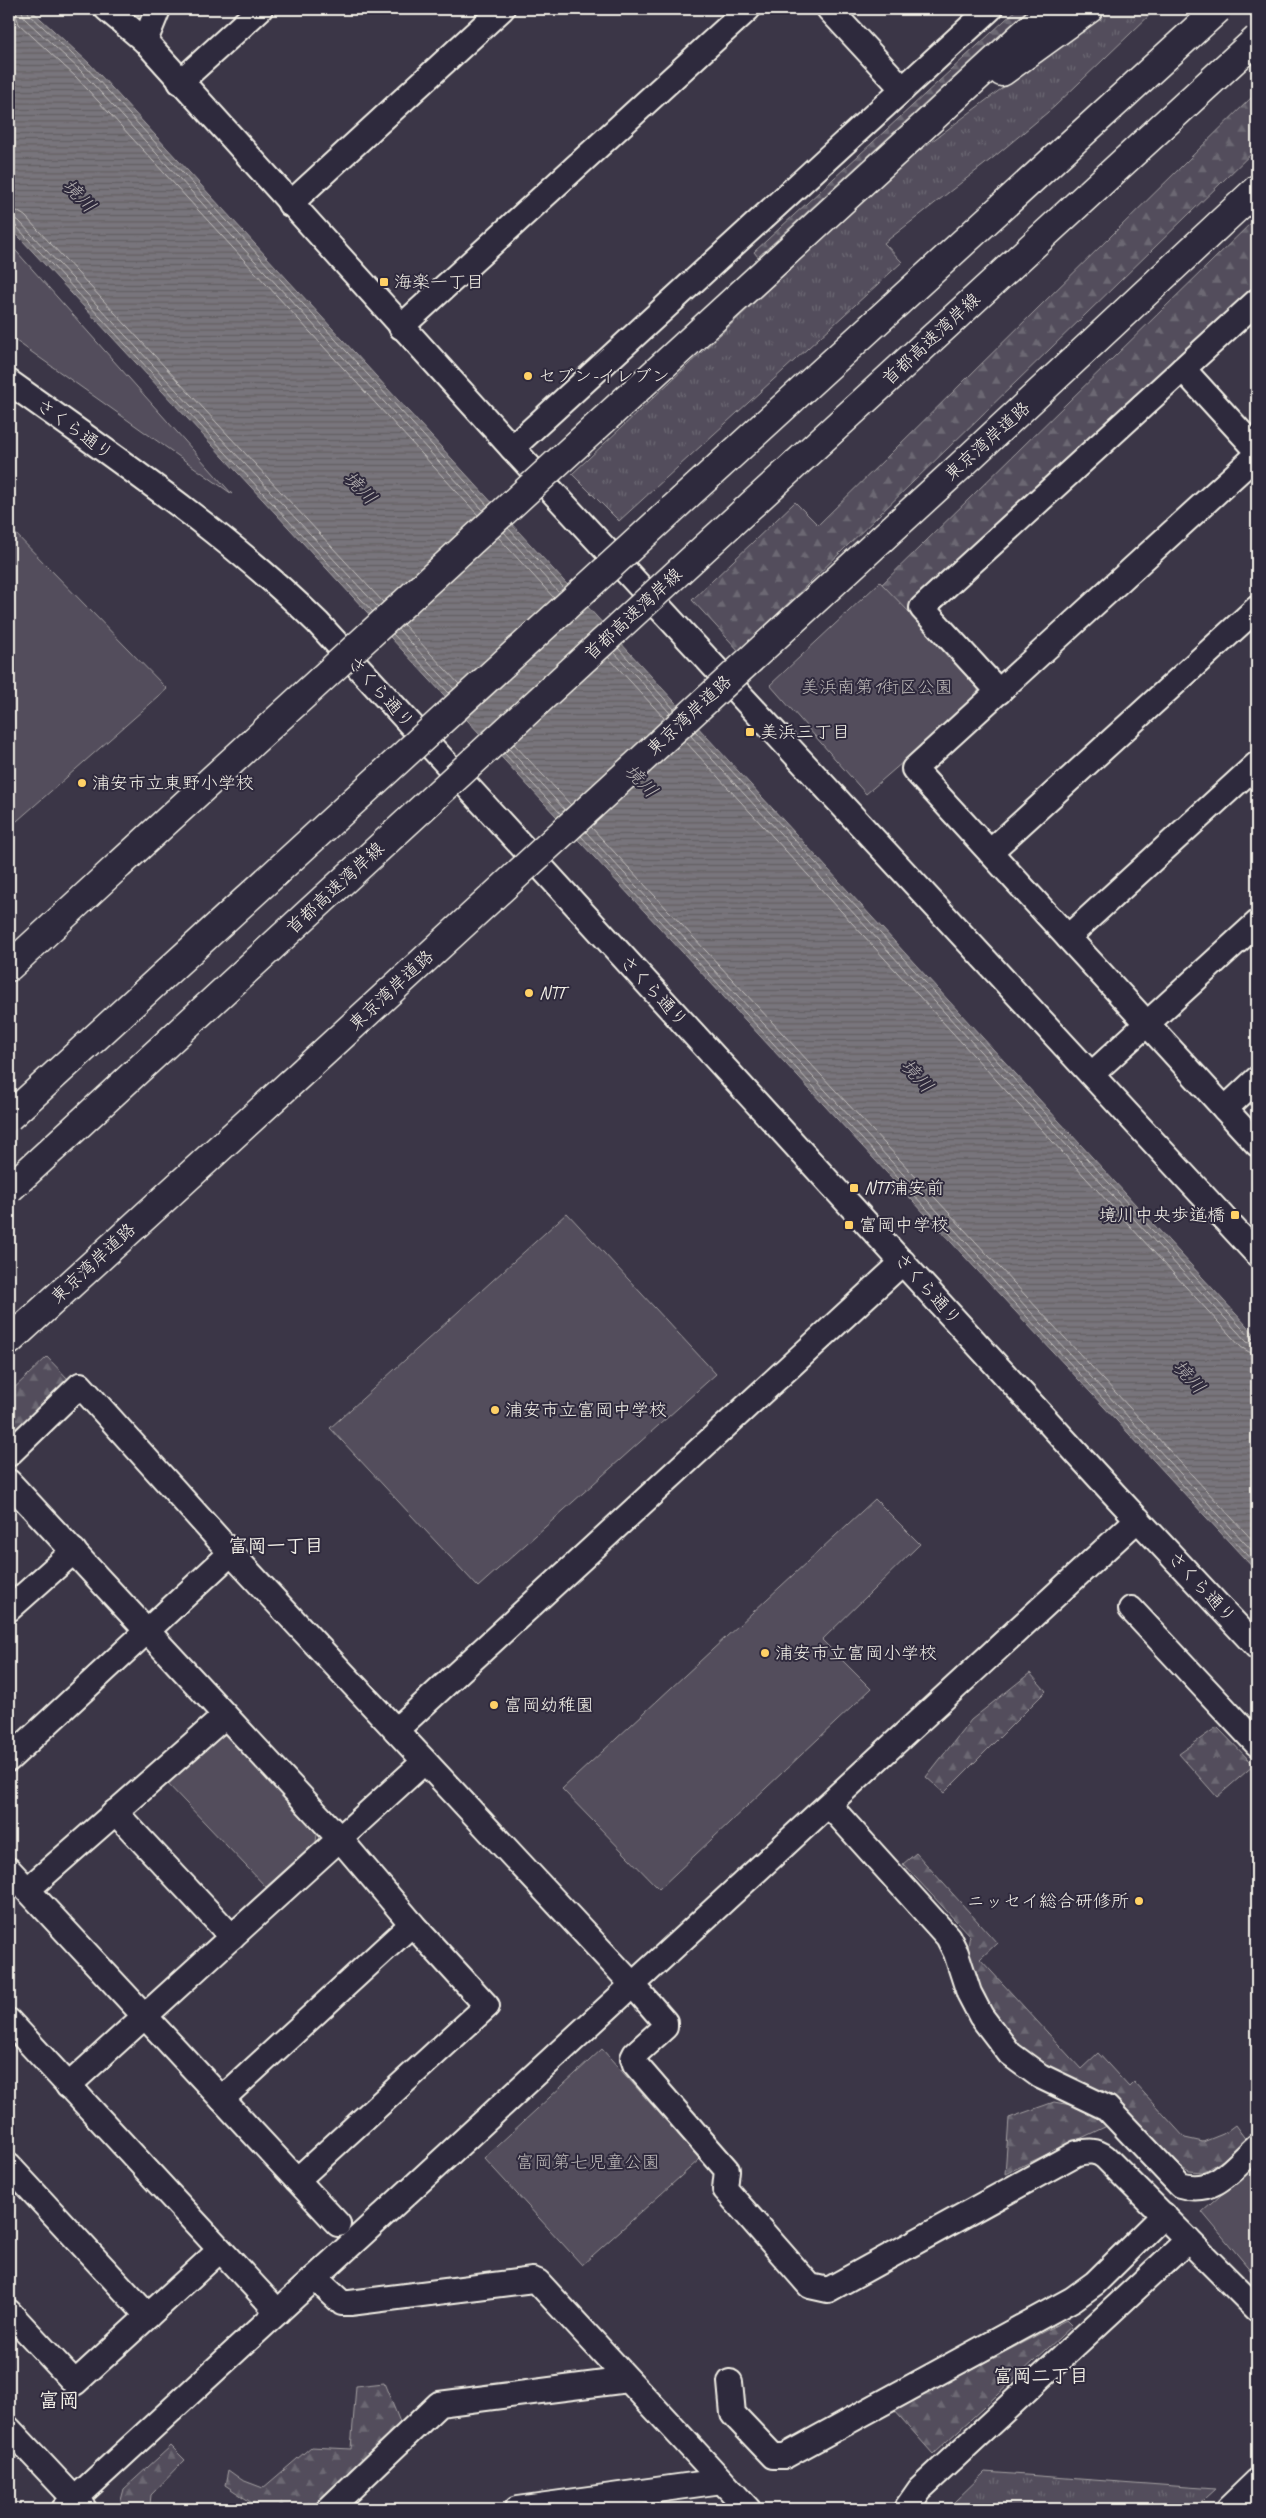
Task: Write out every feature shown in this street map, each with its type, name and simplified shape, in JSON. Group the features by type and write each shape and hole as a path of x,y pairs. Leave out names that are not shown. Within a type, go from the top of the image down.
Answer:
{"highway":[{"path":"9,967 1050,9"},
{"path":"927,123 1044,44 1089,9"},
{"path":"9,1117 1218,9"},
{"name":"首都高速湾岸線","path":"9,1188 1257,39"},
{"name":"東京湾岸道路","path":"9,1341 953,473 1249,197 1257,180"}],"street":[{"path":"108,9 145,41 512,448 1257,1254"},
{"path":"145,41 158,9"},
{"path":"180,82 260,9"},
{"path":"290,204 502,9"},
{"path":"402,327 748,9"},
{"path":"829,9 903,89"},
{"path":"512,448 990,9"},
{"path":"999,692 922,608 1257,301"},
{"path":"1183,369 1257,450"},
{"name":"さくら通り","path":"9,382 208,525 282,588 318,623 1138,1519 1257,1646"},
{"path":"1257,455 914,769 1257,1144"},
{"path":"990,852 1257,608"},
{"path":"1068,937 1257,764"},
{"path":"1092,1074 1257,923"},
{"path":"1225,1109 1257,1079"},
{"path":"396,1730 903,1262"},
{"path":"9,1454 80,1385 231,1554 633,1985 665,2022 665,2027 635,2054 633,2058 634,2064 726,2170 725,2189 810,2286 828,2290 1083,2152 1097,2152 1105,2157 1257,2309"},
{"path":"9,1482 146,1632 340,1839 412,1924 487,2006 297,2180"},
{"path":"9,2429 74,2506 278,2312 1138,1519"},
{"path":"9,1609 74,1551"},
{"path":"9,1758 231,1554"},
{"path":"1131,1609 1257,1744"},
{"path":"27,1890 225,1716"},
{"path":"68,2086 424,1762"},
{"path":"829,1804 948,1937 956,1953 969,1993 981,2016 1010,2054 1040,2076 1107,2108 1180,2185 1191,2188 1204,2188 1218,2182 1257,2146"},
{"path":"115,1812 232,1937"},
{"path":"9,1870 146,2015 222,2100 338,2224"},
{"path":"222,2100 412,1924"},
{"path":"9,2022 278,2312"},
{"path":"9,2166 148,2316"},
{"path":"730,2382 733,2414 773,2456 785,2456 1073,2299 1095,2283 1164,2216"},
{"path":"906,2509 920,2489 1188,2240"},
{"path":"9,2312 75,2383 220,2250"},
{"path":"315,2278 342,2303 533,2280 538,2282 748,2509"},
{"path":"329,2509 439,2404 628,2380"},
{"path":"517,2509 722,2481"},
{"path":"1228,2509 1257,2482"}],"green space":[{"path":"1017,9 1028,9 758,257 754,252"},
{"path":"1107,9 1156,9 1054,107 994,157 884,243 902,262 619,521 572,474 903,163"},
{"path":"1257,92 1257,148 739,651 692,600 795,502 818,525"},
{"path":"1257,217 1257,300 865,668 781,683"},
{"path":"9,243 232,494 9,336"},
{"path":"9,527 167,689 9,828"},
{"name":"美浜南第1街区公園","path":"880,582 979,684 977,698 866,794 770,685"},
{"path":"567,1213 716,1374 478,1587 330,1428"},
{"path":"47,1357 70,1381 9,1437 9,1393"},
{"path":"875,1499 920,1544 822,1640 871,1689 659,1889 562,1789"},
{"path":"1030,1673 1046,1691 944,1793 926,1777 971,1720"},
{"path":"1217,1727 1254,1765 1217,1797 1179,1754"},
{"path":"216,1734 227,1735 317,1834 316,1842 266,1887 166,1782"},
{"path":"916,1853 997,1943 980,1959 1081,2069 1098,2053 1129,2087 1134,2082 1185,2138 1203,2142 1223,2134 1235,2125 1249,2144 1204,2172 1189,2171 1177,2164 1108,2094 1076,2085 1038,2062 1008,2031 982,1992 973,1971 969,1953 970,1936 903,1864"},
{"name":"富岡第七児童公園","path":"602,2049 700,2159 582,2265 484,2158"},
{"path":"1054,2102 1083,2107 1107,2126 1005,2174 1009,2118"},
{"path":"1257,2163 1257,2278 1202,2212"},
{"path":"1066,2320 1072,2326 933,2454 894,2410"},
{"path":"384,2383 402,2427 315,2509 261,2509 225,2485 228,2470 242,2480 263,2488 311,2447 351,2449 356,2386"},
{"path":"171,2446 185,2460 151,2495 150,2504 154,2509 125,2509 120,2504 124,2489"},
{"path":"985,2472 1215,2489 1193,2509 1015,2509 1012,2507 952,2504"}],"water":[{"name":"境川","path":"9,9 30,9 89,63 1257,1337 1257,1572 9,226"}],"place":[{"name":"海楽一丁目","path":"384,282"},
{"name":"セブン-イレブン","path":"528,376"},
{"name":"美浜三丁目","path":"750,732"},
{"name":"浦安市立東野小学校","path":"82,783"},
{"name":"NTT","path":"529,993"},
{"name":"NTT浦安前","path":"854,1188"},
{"name":"境川中央歩道橋","path":"1235,1215"},
{"name":"富岡中学校","path":"849,1225"},
{"name":"浦安市立富岡中学校","path":"495,1410"},
{"name":"浦安市立富岡小学校","path":"765,1653"},
{"name":"富岡幼稚園","path":"494,1705"},
{"name":"ニッセイ総合研修所","path":"1139,1901"}],"district":[{"name":"富岡一丁目","path":"276,1546"},
{"name":"富岡二丁目","path":"1041,2376"},
{"name":"富岡","path":"59,2400"}]}
